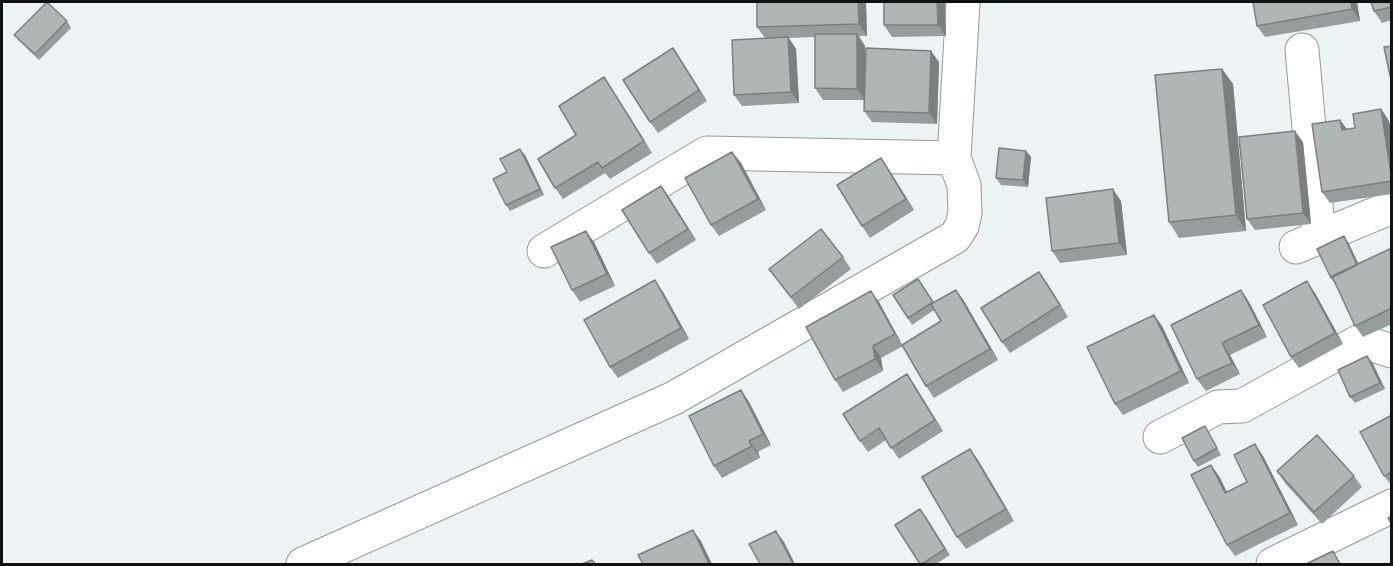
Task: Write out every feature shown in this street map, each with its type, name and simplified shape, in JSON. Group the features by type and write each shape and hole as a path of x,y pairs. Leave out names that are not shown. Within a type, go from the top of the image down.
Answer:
{"street":[{"path":"303,564 674,398 955,237 962,225 966,199 954,158 963,2"},
{"path":"1302,50 1308,242 1392,207"},
{"path":"544,251 707,153 954,158"},
{"path":"1160,437 1218,407 1242,406 1360,341 1392,351"},
{"path":"1272,564 1392,506"}],"building":[{"path":"47,2 67,21 35,54 14,35"},
{"path":"757,2 858,2 859,24 757,27"},
{"path":"884,2 937,2 938,25 884,25"},
{"path":"1253,2 1351,2 1352,9 1257,26"},
{"path":"1371,2 1392,2 1392,7 1374,11"},
{"path":"815,34 857,34 857,89 815,88"},
{"path":"788,37 791,92 734,95 732,40"},
{"path":"1392,46 1392,85 1384,47"},
{"path":"673,48 699,90 650,122 623,80"},
{"path":"866,48 931,51 929,113 864,111"},
{"path":"1222,69 1236,215 1169,222 1155,75"},
{"path":"604,77 644,141 602,168 598,162 555,188 538,159 576,135 559,106"},
{"path":"1381,109 1392,181 1322,192 1312,124 1340,120 1342,130 1355,128 1353,114"},
{"path":"1295,131 1303,213 1247,219 1239,137"},
{"path":"999,148 1026,151 1023,180 996,178"},
{"path":"520,149 540,189 506,205 493,179 507,172 500,159"},
{"path":"732,152 758,199 711,225 685,178"},
{"path":"881,158 906,199 862,226 837,185"},
{"path":"661,186 688,229 649,253 622,210"},
{"path":"1113,189 1119,243 1052,251 1046,198"},
{"path":"821,229 843,257 791,297 769,269"},
{"path":"586,231 607,274 572,290 551,247"},
{"path":"1344,236 1357,265 1331,278 1317,249"},
{"path":"1392,248 1392,308 1355,326 1332,276"},
{"path":"1039,272 1060,305 1002,342 981,308"},
{"path":"918,279 933,302 908,318 893,295"},
{"path":"655,280 681,328 610,367 584,320"},
{"path":"1307,281 1335,333 1291,357 1263,305"},
{"path":"956,290 990,349 926,386 902,345 941,321 931,304"},
{"path":"1241,290 1259,325 1222,343 1232,363 1197,379 1171,325"},
{"path":"871,291 895,334 873,346 875,359 835,380 806,327"},
{"path":"1154,315 1181,371 1115,404 1087,347"},
{"path":"1367,356 1380,383 1350,397 1338,370"},
{"path":"907,374 935,420 891,448 879,428 860,441 843,414"},
{"path":"741,390 763,434 749,441 752,446 714,466 689,416"},
{"path":"1392,415 1392,472 1384,476 1360,432"},
{"path":"1205,426 1217,448 1194,461 1182,438"},
{"path":"1317,435 1354,476 1314,512 1277,471"},
{"path":"1255,444 1290,513 1227,545 1191,475 1211,465 1225,493 1247,482 1234,455"},
{"path":"970,449 1006,509 957,537 922,477"},
{"path":"920,509 945,549 922,564 895,525"},
{"path":"693,530 709,564 643,564 638,555"},
{"path":"776,531 793,564 760,564 749,544"},
{"path":"1333,551 1340,564 1306,564"},
{"path":"592,560 595,564 582,564"}]}
